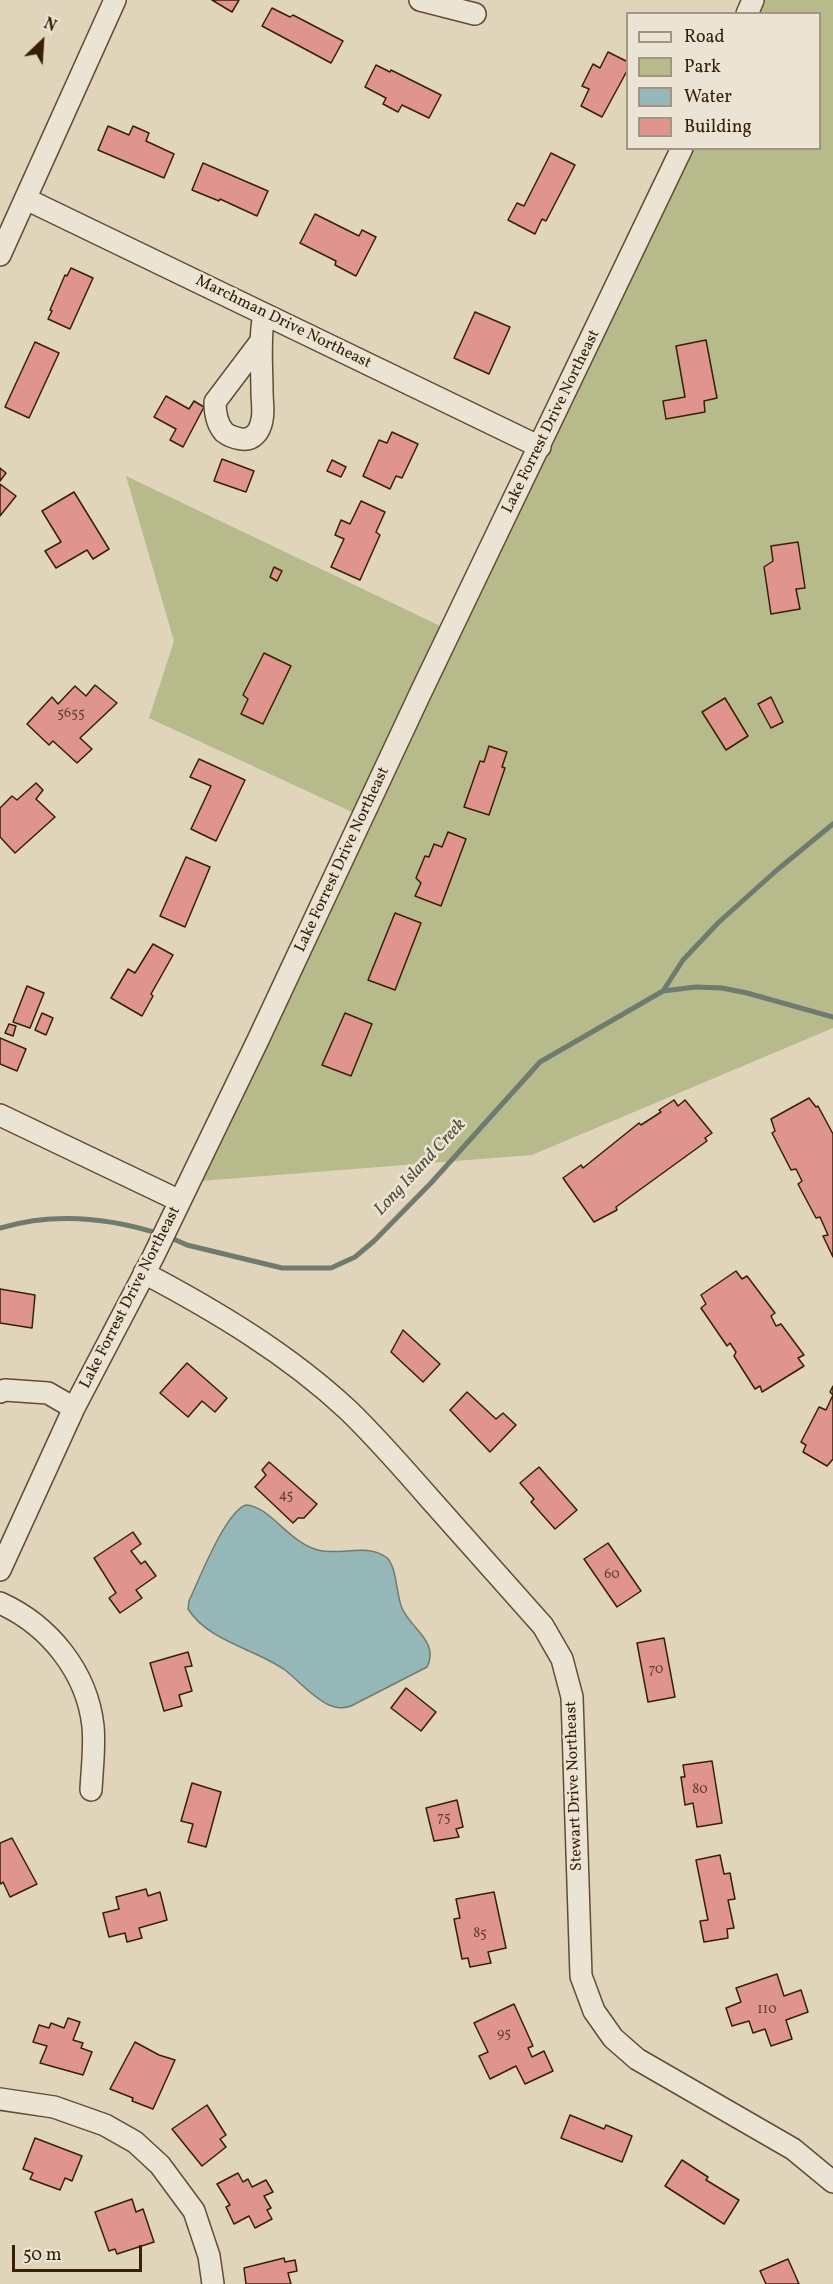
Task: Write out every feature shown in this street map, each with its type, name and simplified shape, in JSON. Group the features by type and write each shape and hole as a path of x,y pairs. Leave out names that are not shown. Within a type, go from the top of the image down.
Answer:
{"street":[{"path":"0,255 115,0"},
{"path":"420,0 476,14"},
{"name":"Lake Forrest Drive Northeast","path":"0,1570 74,1408 149,1265 258,1040 681,150"},
{"name":"Marchman Drive Northeast","path":"26,199 540,447"},
{"path":"261,341 264,314"},
{"path":"0,1115 180,1201"},
{"name":"Stewart Drive Northeast","path":"149,1265 196,1300 246,1331 346,1408 376,1438 543,1626 562,1659 572,1697 582,1976 594,2011 613,2038 637,2060 793,2149 819,2168 833,2182"},
{"path":"0,1392 5,1389 48,1393 74,1408"},
{"path":"0,1603 15,1610 39,1627 60,1648 76,1673 88,1700 93,1727 91,1790"},
{"path":"0,2099 54,2108 105,2124 135,2142 160,2165 194,2211 209,2256 213,2284"}],"green space":[{"path":"763,0 833,0 833,1028 532,1155 188,1182 365,818 149,718 174,641 126,476 455,633 691,150 821,150 821,12 757,12"}],"water":[{"path":"246,1505 263,1511 298,1540 318,1550 335,1552 361,1550 386,1557 394,1573 402,1608 430,1650 427,1667 351,1706 337,1707 317,1698 285,1670 208,1630 188,1609 189,1601 221,1533 238,1510"}],"building":[{"path":"212,0 239,0 232,12"},
{"path":"272,8 290,17 293,15 343,41 331,63 262,26"},
{"path":"608,52 626,61 626,73 602,117 581,106 589,89 582,86 593,64 600,68"},
{"path":"376,65 441,95 429,118 402,105 398,112 383,104 386,98 365,87"},
{"path":"108,126 129,135 133,126 149,133 146,141 174,154 164,178 98,150"},
{"path":"551,153 575,165 546,221 542,219 535,234 508,220 517,203 524,206"},
{"path":"203,163 268,191 257,216 220,199 219,201 192,190"},
{"path":"315,214 359,236 362,230 376,237 356,276 335,265 336,261 300,243"},
{"path":"71,268 93,278 70,329 48,319 65,275 67,276"},
{"path":"475,312 510,327 489,374 454,358"},
{"path":"706,340 717,398 704,401 705,412 666,419 663,401 685,397 676,346"},
{"path":"35,342 59,353 29,418 5,407"},
{"path":"166,396 189,409 194,401 204,407 183,447 170,440 176,429 154,417"},
{"path":"392,432 418,444 402,478 396,476 390,489 363,476 379,440 387,443"},
{"path":"222,459 254,471 246,492 214,481"},
{"path":"332,460 346,467 341,477 327,471"},
{"path":"0,468 6,473 0,481"},
{"path":"0,484 16,496 0,516"},
{"path":"74,492 109,549 93,559 87,550 56,568 45,551 61,542 42,511"},
{"path":"361,501 385,512 376,532 380,535 360,580 331,567 344,539 335,535 341,520 350,524"},
{"path":"798,542 805,588 796,589 800,609 771,614 764,567 773,561 771,546"},
{"path":"274,567 282,571 277,581 270,577"},
{"path":"264,653 291,666 263,724 241,714 248,699 243,695"},
{"path":"95,685 117,703 80,738 92,749 77,763 53,741 49,745 27,724 52,697 58,704 75,686 86,696"},
{"path":"771,697 783,722 771,728 758,704"},
{"path":"725,698 748,736 726,750 702,712"},
{"path":"489,746 507,752 502,767 505,768 489,815 464,807 480,761 484,762"},
{"path":"199,759 245,780 216,841 191,829 211,786 190,777"},
{"path":"36,783 43,790 36,799 55,817 15,853 0,837 0,808 12,796 17,800"},
{"path":"448,832 466,839 441,906 415,896 421,883 416,878 425,856 429,857 434,844 442,847"},
{"path":"186,857 210,867 185,927 160,916"},
{"path":"395,913 421,923 395,990 368,980"},
{"path":"153,944 173,955 151,994 153,996 142,1016 111,998 128,969 135,973"},
{"path":"27,986 44,993 30,1028 13,1022"},
{"path":"42,1013 53,1018 46,1035 35,1030"},
{"path":"345,1013 372,1024 351,1076 322,1065"},
{"path":"9,1024 16,1026 13,1036 5,1033"},
{"path":"0,1038 26,1049 17,1071 0,1064"},
{"path":"809,1098 816,1107 818,1106 833,1134 833,1257 823,1236 828,1235 820,1217 816,1218 798,1184 802,1181 796,1169 791,1170 772,1133 775,1131 771,1119"},
{"path":"674,1100 678,1106 685,1100 712,1133 705,1138 707,1141 616,1207 617,1210 594,1222 563,1178 581,1165 583,1168 639,1123 641,1125 661,1112 659,1110"},
{"path":"736,1271 742,1279 747,1276 775,1313 771,1316 776,1326 781,1324 804,1355 798,1358 804,1366 762,1392 760,1386 755,1389 734,1356 736,1352 730,1343 727,1346 701,1308 706,1304 701,1295"},
{"path":"0,1289 35,1295 32,1328 0,1323"},
{"path":"403,1330 440,1364 423,1382 391,1352"},
{"path":"187,1363 227,1398 215,1412 202,1401 188,1417 160,1393"},
{"path":"467,1392 496,1419 503,1413 516,1425 490,1452 450,1410"},
{"path":"833,1395 833,1459 827,1466 803,1452 806,1445 801,1442 819,1407 826,1410"},
{"path":"269,1462 317,1504 304,1518 298,1518 293,1523 255,1487 266,1475 262,1470"},
{"path":"539,1467 577,1510 555,1529 531,1502 534,1499 520,1483"},
{"path":"133,1532 141,1544 131,1551 141,1564 145,1561 156,1576 136,1590 142,1598 120,1613 109,1598 116,1593 94,1558"},
{"path":"608,1543 641,1591 617,1607 584,1559"},
{"path":"664,1638 675,1697 648,1702 637,1643"},
{"path":"188,1652 192,1666 185,1667 192,1691 179,1695 182,1706 164,1711 150,1663"},
{"path":"406,1688 436,1712 421,1731 391,1708"},
{"path":"712,1761 722,1823 697,1827 693,1803 685,1805 681,1777 685,1777 683,1765"},
{"path":"192,1783 221,1792 206,1847 188,1842 193,1824 181,1821"},
{"path":"457,1800 463,1827 456,1829 459,1837 434,1841 426,1808"},
{"path":"12,1838 37,1884 10,1897 3,1882 1,1884 0,1882 0,1843"},
{"path":"720,1855 724,1874 730,1873 735,1899 728,1900 734,1928 727,1929 728,1938 704,1942 700,1921 708,1920 696,1860"},
{"path":"146,1889 148,1896 160,1892 167,1920 139,1928 142,1938 127,1942 125,1933 109,1937 103,1913 119,1909 116,1897"},
{"path":"494,1892 506,1948 488,1952 491,1963 470,1967 468,1958 462,1959 454,1919 460,1918 456,1899"},
{"path":"777,1974 784,1996 801,1990 808,2012 786,2020 792,2039 771,2046 765,2029 753,2033 749,2021 732,2026 726,2008 741,2002 736,1988"},
{"path":"514,2004 533,2046 528,2048 532,2057 544,2051 553,2071 525,2084 516,2066 490,2079 479,2056 488,2052 474,2023"},
{"path":"68,2018 80,2022 73,2040 83,2043 81,2048 92,2052 83,2075 40,2063 47,2046 33,2042 39,2025 49,2028 51,2023 64,2028"},
{"path":"135,2042 159,2055 175,2060 153,2109 110,2089"},
{"path":"207,2105 226,2135 220,2139 226,2147 202,2166 172,2129"},
{"path":"570,2115 604,2129 606,2125 632,2136 622,2162 561,2138"},
{"path":"35,2138 82,2156 72,2181 65,2178 60,2190 30,2179 33,2173 23,2169"},
{"path":"682,2160 708,2177 706,2180 739,2200 724,2224 665,2186"},
{"path":"238,2173 243,2182 248,2179 252,2187 266,2180 273,2192 264,2196 271,2208 267,2210 272,2219 255,2228 249,2216 234,2224 226,2207 230,2205 217,2184"},
{"path":"132,2199 136,2212 143,2209 154,2242 117,2254 115,2249 109,2251 95,2212"},
{"path":"284,2258 285,2262 295,2260 297,2271 288,2273 291,2284 246,2284 244,2268"},
{"path":"788,2259 799,2284 766,2284 760,2271"}],"waterway":[{"path":"663,991 683,960 719,922 833,824"},
{"name":"Long Island Creek","path":"169,1237 187,1245 282,1268 331,1268 355,1257 374,1241 431,1183 540,1062 663,991 696,987 722,988 833,1017"},
{"name":"Long Island Creek","path":"0,1228 60,1218 100,1220 160,1234"}]}
